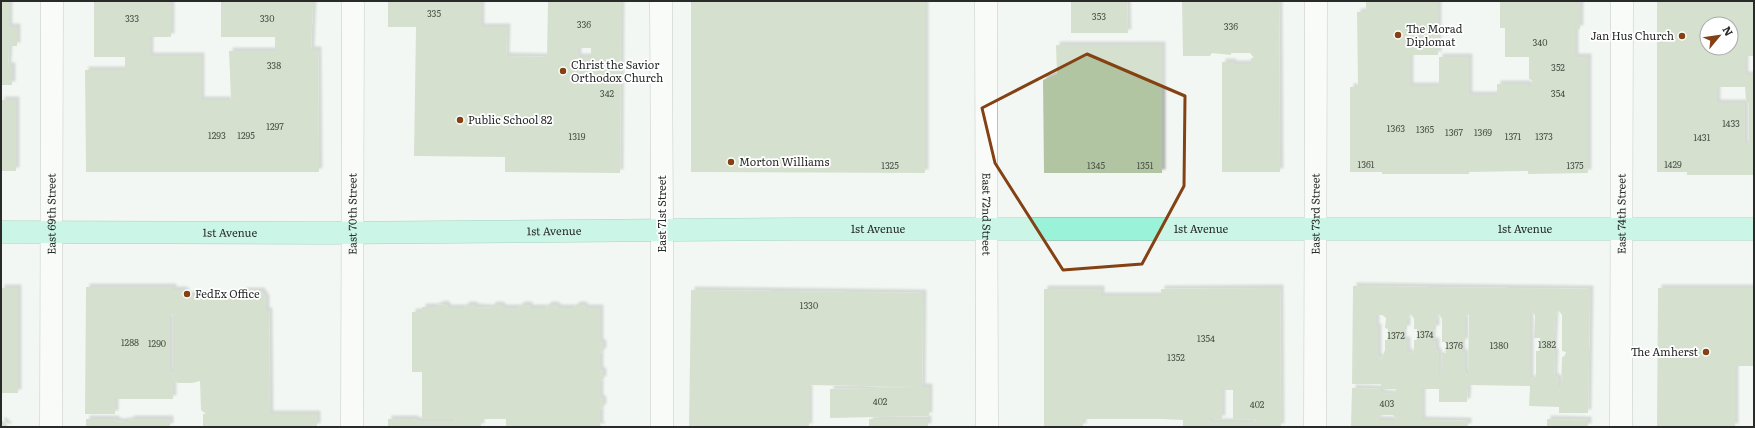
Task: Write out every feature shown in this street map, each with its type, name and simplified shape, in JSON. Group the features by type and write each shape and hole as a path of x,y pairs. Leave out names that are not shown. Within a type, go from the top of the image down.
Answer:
{"main road":[{"name":"1st Avenue","path":"1,232 352,233 796,229 1754,229"}],"street":[{"name":"East 69th Street","path":"51,427 52,1"},
{"name":"East 70th Street","path":"352,427 353,1"},
{"name":"East 71st Street","path":"662,1 662,427"},
{"name":"East 72nd Street","path":"986,1 987,427"},
{"name":"East 73rd Street","path":"1315,427 1316,1"},
{"name":"East 74th Street","path":"1622,1 1622,427"}],"highlighted area":[{"path":"1087,54 1185,96 1184,186 1142,264 1063,270 995,163 982,108"}],"building":[{"path":"1,1 9,1 9,27 17,27 17,46 9,46 8,66 12,66 12,85 1,85"},
{"path":"94,1 171,1 171,37 150,37 150,56 201,56 201,100 231,100 229,51 275,51 275,37 221,37 221,1 313,1 311,50 318,50 319,172 86,172 85,70 125,70 125,57 94,57"},
{"path":"388,1 481,1 481,27 507,27 506,56 547,57 548,1 621,1 620,173 505,172 505,157 414,156 416,27 388,27","holes":["578,48 591,48 591,57 578,57"]},
{"path":"691,1 925,1 925,173 691,172"},
{"path":"1071,1 1127,1 1128,33 1071,33"},
{"path":"1182,1 1279,1 1280,172 1222,172 1222,62 1233,62 1232,64 1251,64 1251,58 1254,58 1250,53 1231,53 1231,55 1212,53 1210,56 1183,56"},
{"path":"1366,1 1438,1 1438,55 1410,55 1410,86 1439,86 1439,57 1469,57 1469,95 1497,95 1497,84 1528,84 1528,86 1532,86 1532,80 1529,79 1529,57 1505,57 1505,28 1500,28 1500,1 1580,1 1580,29 1575,29 1575,57 1588,57 1588,173 1528,174 1528,171 1469,172 1469,174 1382,174 1382,172 1350,172 1350,87 1358,87 1357,12 1366,12"},
{"path":"1657,1 1754,1 1754,56 1745,56 1745,75 1754,75 1754,175 1687,175 1687,172 1657,172","holes":["1717,87 1745,87 1746,101 1749,104 1749,143 1745,145 1745,103 1717,103"]},
{"path":"1056,45 1162,45 1162,173 1044,173 1043,80 1057,74"},
{"path":"1,100 16,100 16,171 1,171"},
{"path":"1353,286 1590,289 1588,413 1559,413 1559,407 1529,406 1530,386 1468,385 1467,402 1439,402 1439,389 1422,389 1422,420 1468,421 1468,427 1351,427 1352,388 1381,389 1381,384 1352,384","holes":["1530,310 1535,315 1534,338 1540,338 1540,351 1536,351 1536,376 1530,380","1559,311 1562,315 1562,351 1566,352 1565,356 1562,357 1561,388 1559,391 1559,380 1554,376 1555,353 1553,351 1555,315","1411,314 1414,319 1414,329 1417,329 1417,340 1414,340 1414,351 1410,354 1407,351 1407,340 1403,340 1403,329 1407,329 1407,319","1439,314 1442,319 1442,342 1447,342 1446,353 1442,352 1442,373 1439,376 1439,354 1436,350 1436,341 1432,341 1432,329 1436,329 1436,319","1469,314 1468,377 1465,373 1465,353 1462,353 1461,342 1465,342 1465,317","1376,315 1382,315 1386,318 1385,328 1388,329 1388,340 1385,340 1385,350 1381,360 1378,356 1378,327 1376,327","1381,389 1397,389 1392,394 1381,393","1381,415 1393,415 1397,420 1377,420"]},
{"path":"86,287 173,287 173,290 184,290 187,295 209,295 209,298 242,298 242,291 261,291 266,299 266,311 269,311 270,414 317,414 317,427 203,427 203,414 206,414 201,410 200,381 192,383 178,383 175,382 173,377 173,399 115,399 115,414 85,414","holes":["173,314 173,375 170,372 170,316"]},
{"path":"1,288 18,288 18,393 1,393"},
{"path":"1280,288 1281,427 1183,427 1183,420 1083,419 1083,427 1044,427 1044,289 1101,289 1101,296 1161,296 1161,289","holes":["1222,390 1233,390 1233,419 1257,419 1253,422 1210,422 1206,419 1222,419"]},
{"name":"The Amherst","path":"1658,288 1754,288 1754,366 1735,366 1735,427 1657,427"},
{"path":"691,290 923,293 922,387 929,387 929,416 830,418 830,389 919,387 809,385 809,427 689,427"},
{"path":"445,304 448,308 464,308 466,305 473,305 475,307 491,308 493,305 500,305 503,308 518,308 521,305 528,305 530,308 546,308 548,305 555,305 558,308 574,308 576,305 583,305 585,308 600,308 600,342 603,344 603,351 600,353 600,370 603,372 603,379 600,381 600,398 603,400 603,407 600,409 600,425 603,427 506,427 506,419 481,419 481,427 388,427 388,419 454,421 457,419 422,419 422,372 412,372 412,312 422,312 422,307 436,307 438,305"},
{"path":"86,419 115,419 118,422 132,419 170,419 170,427 86,427"},
{"path":"869,419 928,419 928,427 869,427"},
{"path":"1547,419 1588,420 1588,427 1547,427"},
{"path":"1,421 3,421 9,427 1,427"}],"place":[{"name":"The Morad Diplomat","path":"1398,35"},
{"name":"Jan Hus Church","path":"1682,36"},
{"name":"Christ the Savior Orthodox Church","path":"563,71"},
{"name":"Public School 82","path":"460,120"},
{"name":"Morton Williams","path":"731,162"},
{"name":"FedEx Office","path":"187,294"},
{"name":"The Amherst","path":"1706,352"}]}
